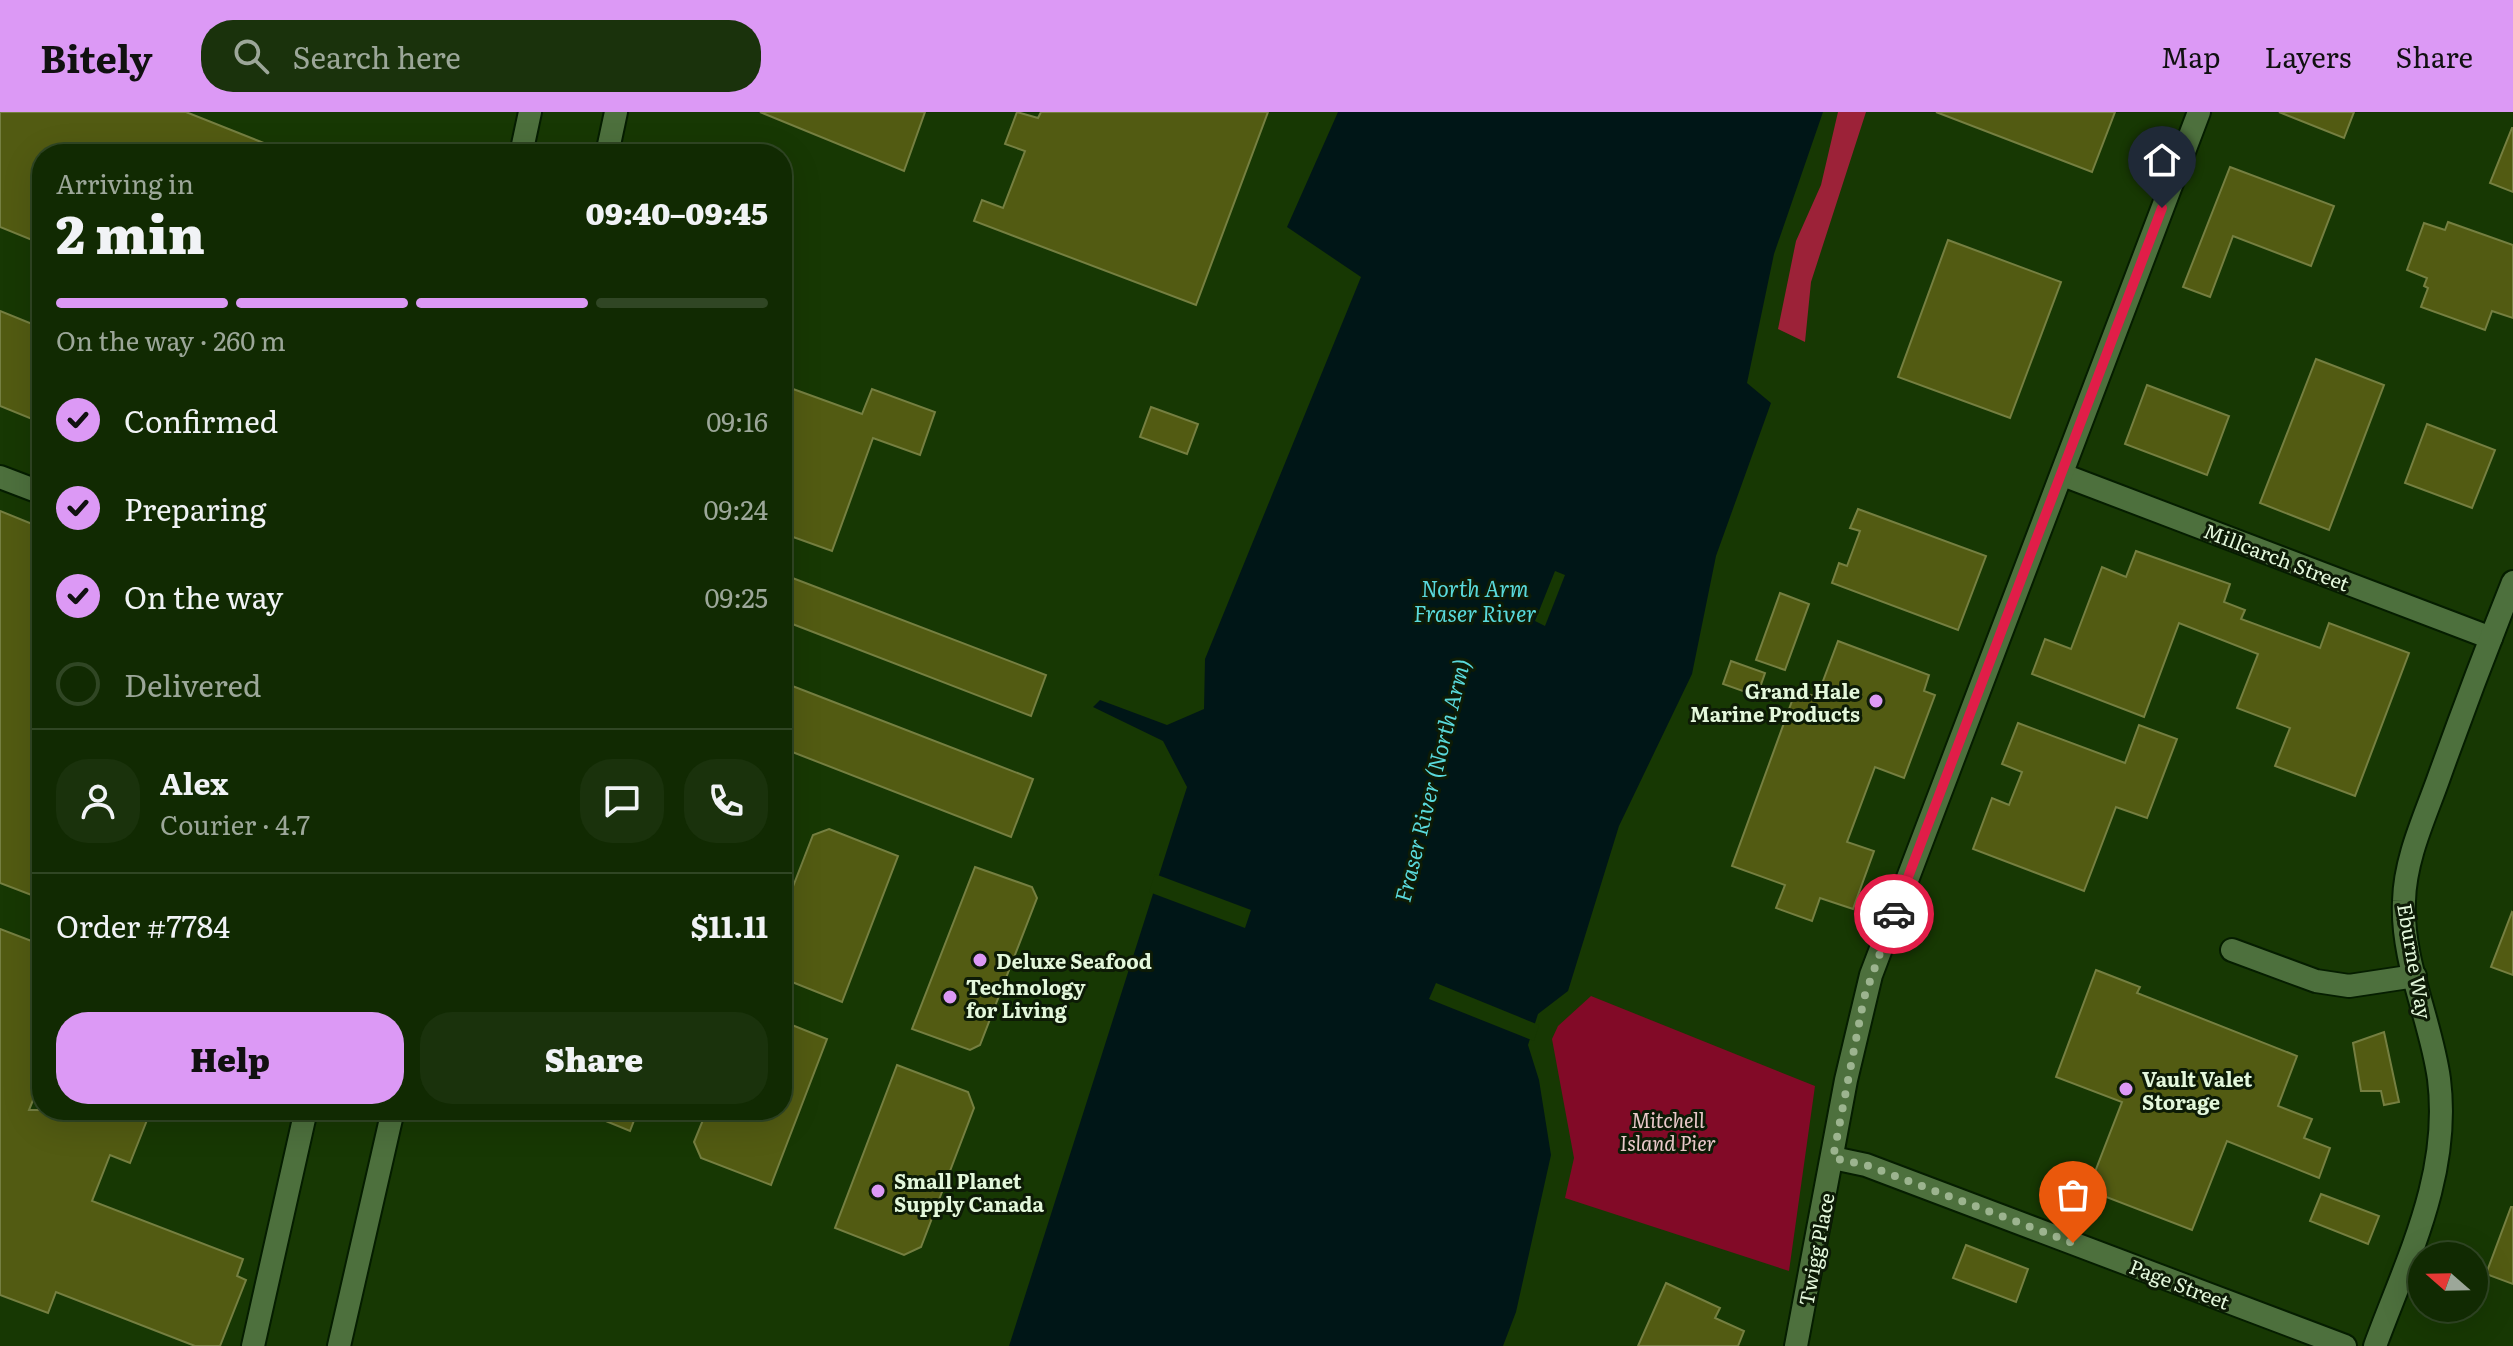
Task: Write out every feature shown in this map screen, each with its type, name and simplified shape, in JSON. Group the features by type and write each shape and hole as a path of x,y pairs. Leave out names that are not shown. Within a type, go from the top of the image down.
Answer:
{"street":[{"path":"523,144 530,112"},
{"path":"609,144 616,112"},
{"name":"Twigg Place","path":"1796,1346 1871,975 2199,112"},
{"name":"Millcarch Street","path":"2063,475 2491,638"},
{"path":"0,477 32,489"},
{"name":"Eburne Way","path":"2375,1346 2423,1220 2437,1169 2441,1117 2438,1078 2415,976 2403,904 2405,881 2417,835 2513,582"},
{"path":"2232,950 2316,981 2349,986 2415,976"},
{"path":"253,1346 304,1120"},
{"path":"339,1346 391,1120"},
{"name":"Page Street","path":"1833,1158 1866,1165 2345,1346"}],"green space":[{"name":"Mitchell Island Pier","path":"1591,996 1815,1086 1789,1271 1565,1198 1574,1158 1552,1039 1558,1026"}],"shaded area":[{"path":"1838,112 1866,112 1811,282 1805,342 1778,329 1796,241 1821,185"}],"water":[{"name":"North Arm Fraser River","path":"1338,112 1823,112 1774,254 1747,383 1771,403 1716,556 1692,674 1619,826 1568,991 1538,1014 1528,1045 1539,1080 1551,1155 1516,1312 1503,1346 1009,1346 1187,787 1163,741 1093,707 1100,700 1167,725 1204,709 1205,659 1361,277 1287,227"}],"pier":[{"path":"1555,571 1565,575 1545,626 1535,621"},
{"path":"1155,874 1251,910 1245,928 1149,892"},
{"path":"1436,983 1539,1025 1534,1041 1429,999"}],"building":[{"path":"0,112 186,112 266,144 32,144 32,240 0,227"},
{"path":"760,112 925,112 904,171"},
{"path":"1017,112 1038,118 1041,112 1268,112 1196,305 974,221 982,200 1003,208 1025,151 1005,144"},
{"path":"1936,112 2115,112 2092,172"},
{"path":"2279,112 2354,112 2344,138"},
{"path":"2513,128 2513,192 2490,183"},
{"path":"2230,167 2334,206 2311,266 2233,236 2210,297 2183,287"},
{"path":"2448,222 2513,245 2513,318 2492,311 2485,330 2421,307 2428,288 2424,286 2427,278 2407,270 2424,223 2445,230"},
{"path":"1948,240 2061,282 2010,418 1898,377"},
{"path":"0,311 32,324 32,419 0,406"},
{"path":"2316,359 2384,385 2329,530 2260,503"},
{"path":"2147,385 2229,416 2207,475 2125,444"},
{"path":"792,389 862,414 872,389 935,412 920,455 873,438 832,551 792,537"},
{"path":"1151,407 1198,424 1187,454 1140,437"},
{"path":"2427,424 2495,450 2472,508 2405,483"},
{"path":"1858,509 1986,556 1958,630 1832,583 1839,563 1847,566 1860,531 1850,528"},
{"path":"0,511 32,524 32,895 0,883"},
{"path":"2136,551 2230,584 2224,602 2245,610 2241,619 2320,648 2329,623 2409,653 2355,796 2275,766 2290,728 2237,708 2258,654 2179,623 2144,717 2032,674 2045,639 2071,649 2102,567 2126,577"},
{"path":"792,578 1046,675 1031,716 792,624"},
{"path":"1780,593 1809,604 1785,670 1756,660"},
{"path":"1838,641 1929,675 1924,691 1935,695 1904,778 1875,767 1847,842 1874,851 1853,909 1820,898 1812,921 1776,908 1785,885 1732,866 1796,690 1817,697"},
{"path":"1731,661 1765,673 1757,696 1723,684"},
{"path":"792,686 1033,779 1011,837 792,752"},
{"path":"2018,723 2125,763 2139,725 2177,739 2147,818 2116,807 2084,891 1973,849 1992,798 2009,805 2022,772 2002,764"},
{"path":"829,829 898,856 842,1002 792,982 792,889 813,835"},
{"path":"975,867 1032,887 1037,898 980,1045 970,1050 912,1029"},
{"path":"2513,913 2513,975 2491,967"},
{"path":"0,929 32,941 32,1103 29,1110 32,1110 32,1120 147,1120 130,1163 110,1155 92,1201 243,1259 237,1276 246,1280 220,1346 195,1346 56,1292 48,1313 0,1295"},
{"path":"2096,970 2140,987 2137,993 2297,1056 2278,1106 2312,1119 2304,1138 2330,1148 2319,1178 2227,1141 2192,1230 2088,1190 2122,1102 2056,1077"},
{"path":"792,1025 827,1039 771,1185 701,1158 694,1142 703,1120 792,1120"},
{"path":"2384,1032 2399,1102 2384,1105 2381,1091 2361,1091 2353,1043"},
{"path":"897,1065 968,1092 974,1108 921,1247 904,1255 835,1228"},
{"path":"603,1120 634,1120 630,1131"},
{"path":"2321,1194 2379,1216 2368,1244 2310,1221"},
{"path":"2513,1207 2513,1284 2488,1275"},
{"path":"1966,1245 2028,1269 2016,1302 1953,1278"},
{"path":"1666,1283 1720,1308 1715,1318 1744,1331 1738,1346 1638,1346"}],"way so far":[{"path":"1894,914 1871,975 1857,1026 1833,1158 1866,1165 2073,1243"}],"place":[{"name":"Grand Hale Marine Products","path":"1876,701"},
{"name":"Deluxe Seafood","path":"980,960"},
{"name":"Technology for Living","path":"950,997"},
{"name":"Vault Valet Storage","path":"2126,1089"},
{"name":"Small Planet Supply Canada","path":"878,1191"}],"route":[{"path":"1894,914 2162,208"}],"water label":[{"name":"Fraser River (North Arm)","path":"1431,780"}]}
